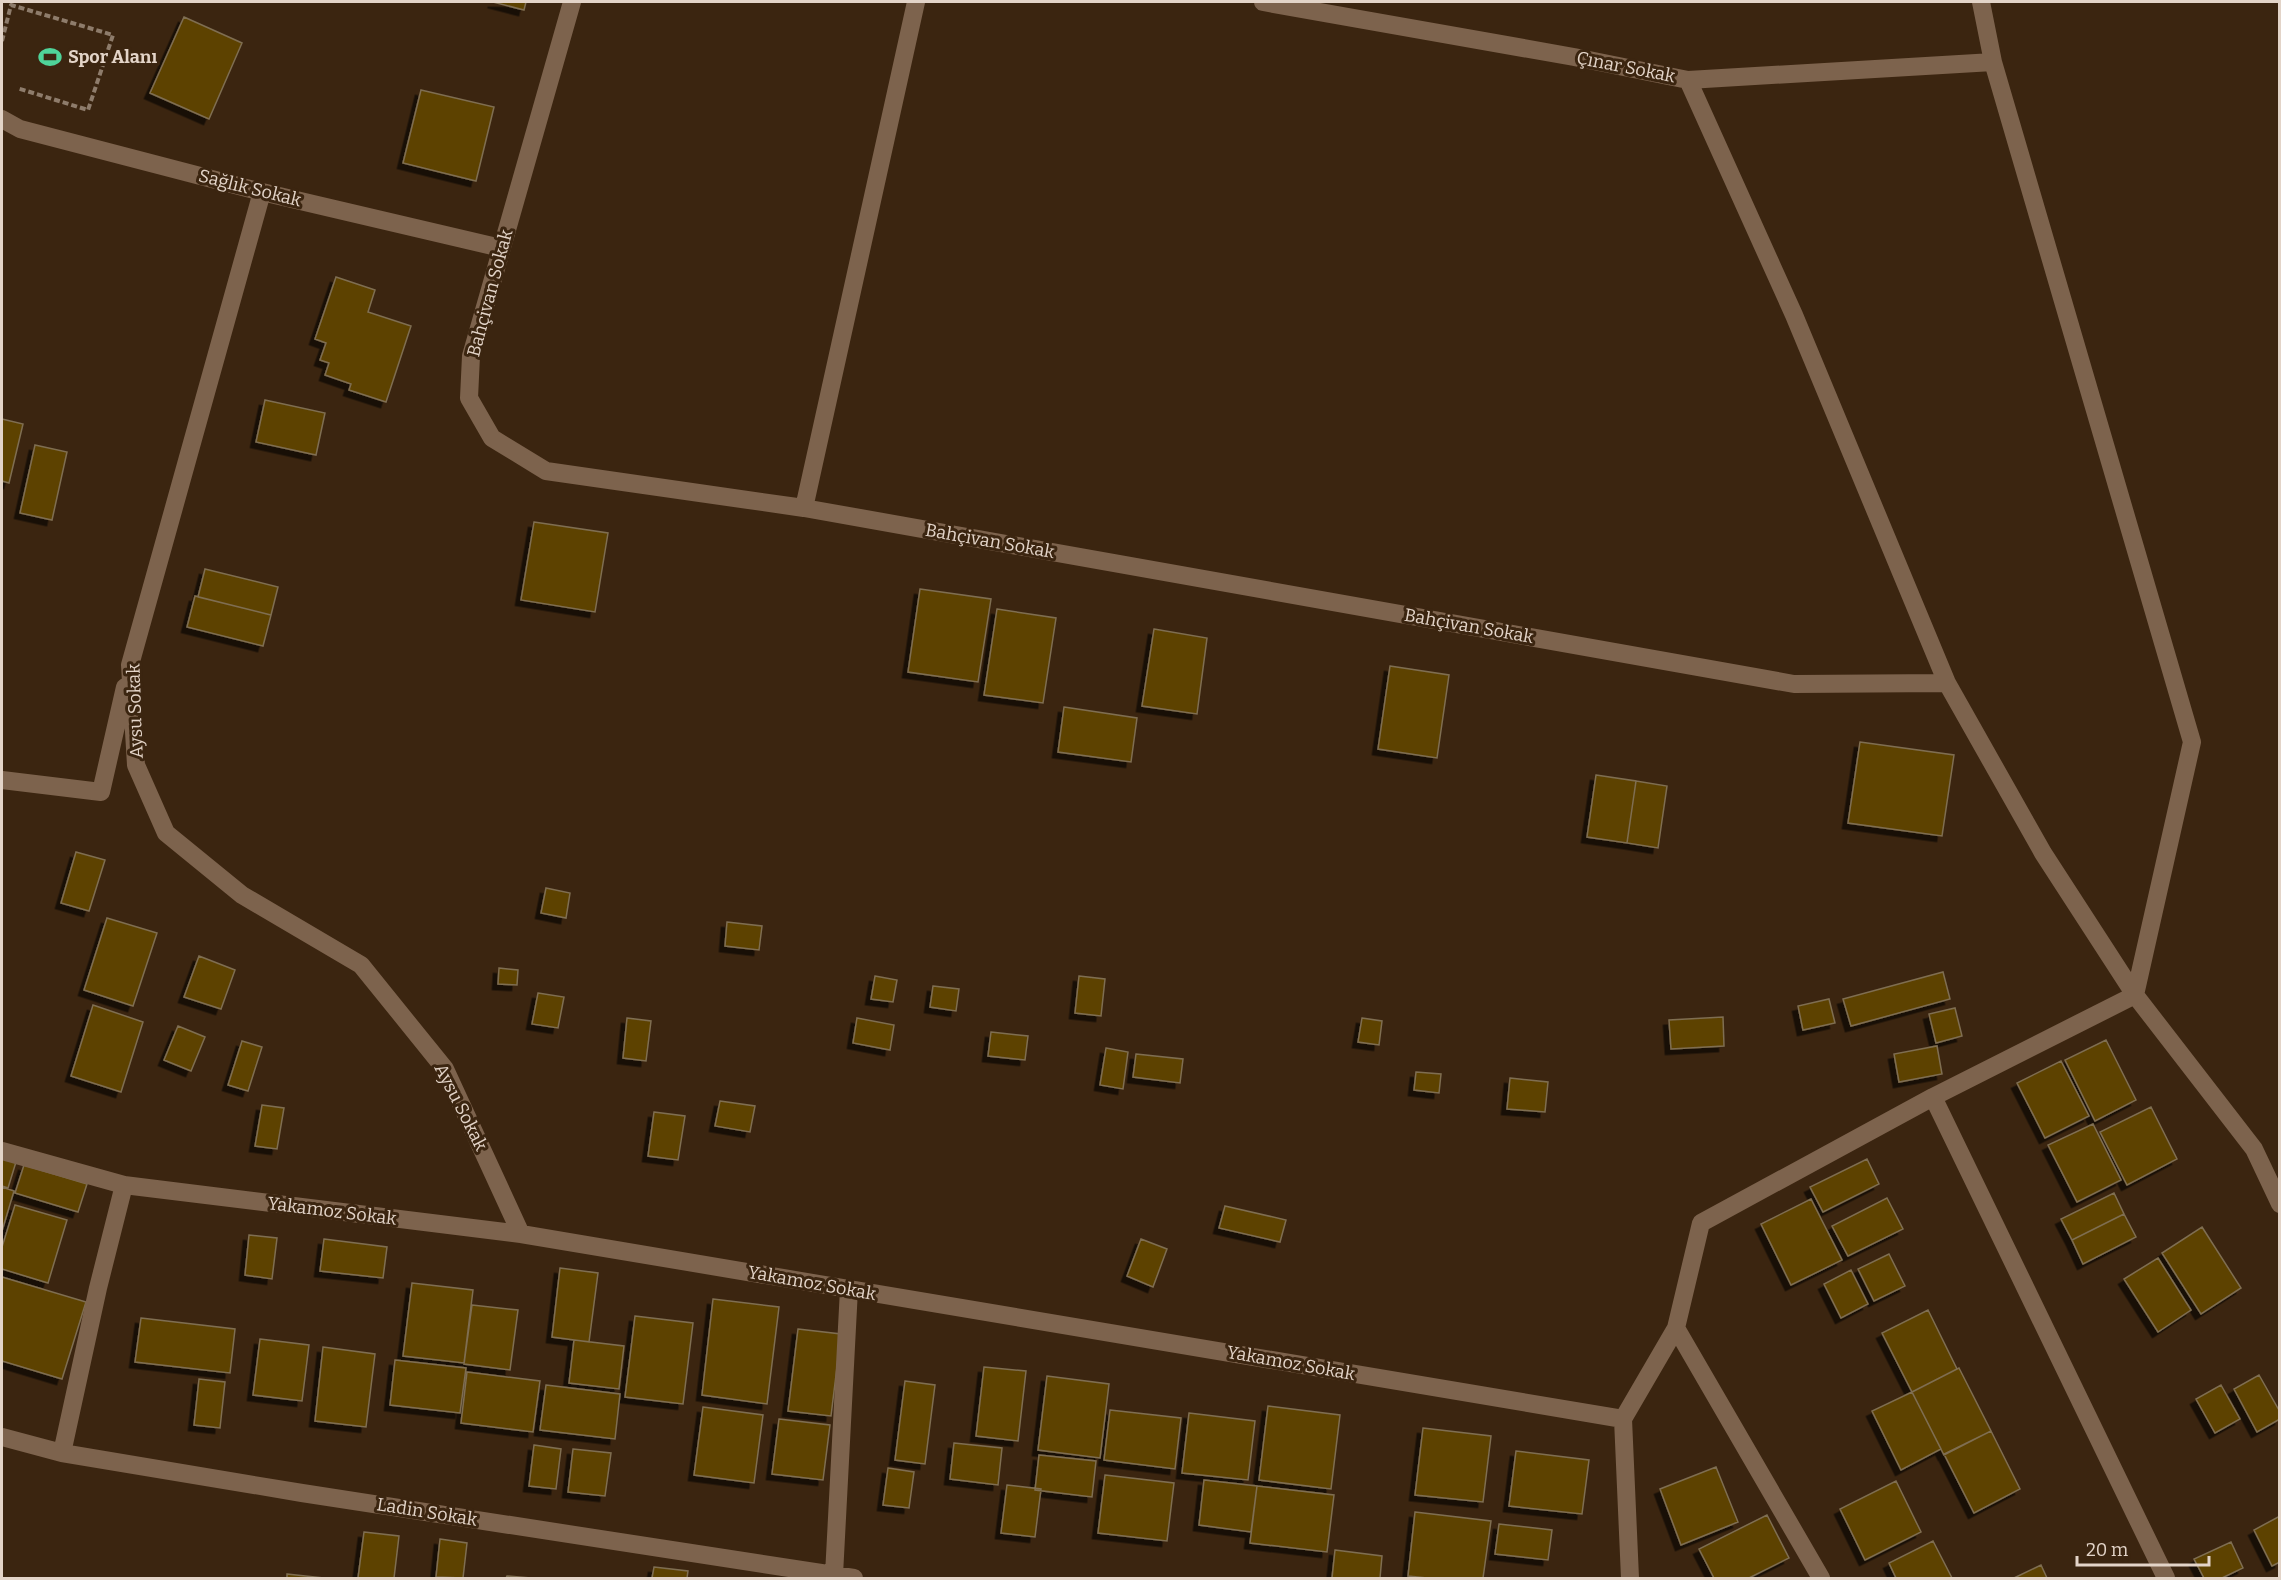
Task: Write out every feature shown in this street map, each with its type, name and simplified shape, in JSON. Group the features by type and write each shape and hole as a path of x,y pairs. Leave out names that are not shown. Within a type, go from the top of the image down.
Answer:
{"street":[{"name":"Bahçivan Sokak","path":"572,2 471,356 469,398 492,438 546,471 804,508 1794,684 1947,683"},
{"path":"804,508 916,2"},
{"name":"Çınar Sokak","path":"1263,2 1574,57 1688,80 1993,62"},
{"path":"1981,2 1993,62 2192,742 2135,995"},
{"path":"1688,80 1794,315 1947,683 2043,853 2135,995 2254,1149 2280,1204"},
{"name":"Sağlık Sokak","path":"2,119 20,129 262,192 501,248"},
{"name":"Aysu Sokak","path":"262,192 130,665 136,765 166,833 242,895 361,965 445,1069 521,1234"},
{"path":"2,780 101,792 130,665"},
{"path":"1630,1578 1623,1419 1676,1328 1701,1223 1933,1097 2135,995"},
{"path":"1933,1097 2166,1578"},
{"name":"Yakamoz Sokak","path":"2,1151 124,1185 521,1234 1623,1419"},
{"path":"62,1453 98,1288 124,1185"},
{"path":"834,1575 849,1289"},
{"path":"1676,1328 1821,1578"},
{"name":"Ladin Sokak","path":"2,1437 62,1453 302,1493 854,1578"}],"path":[{"path":"2,40 11,5 113,35 88,110 11,86"}],"building":[{"path":"493,2 526,2 524,10"},
{"path":"184,17 242,43 209,119 150,93"},
{"path":"421,90 494,107 476,181 403,163"},
{"path":"336,277 375,290 368,312 411,326 386,402 349,390 351,384 325,375 329,363 320,360 326,343 315,339"},
{"path":"265,400 325,413 316,455 256,442"},
{"path":"2,419 23,424 9,483 2,481"},
{"path":"35,445 67,452 52,520 20,513"},
{"path":"534,522 608,533 595,612 521,600"},
{"path":"205,569 278,587 271,615 198,597"},
{"path":"920,589 991,599 978,682 908,672"},
{"path":"195,596 271,615 263,646 187,627"},
{"path":"997,609 1056,618 1043,703 984,695"},
{"path":"1154,629 1207,638 1197,714 1142,706"},
{"path":"1390,666 1449,675 1437,758 1378,749"},
{"path":"1064,707 1137,718 1131,762 1058,752"},
{"path":"1860,742 1954,755 1942,836 1848,823"},
{"path":"1596,775 1636,781 1627,843 1587,837"},
{"path":"1636,781 1667,786 1658,848 1627,843"},
{"path":"76,852 105,860 89,911 61,903"},
{"path":"546,888 570,893 566,918 541,913"},
{"path":"107,918 157,933 133,1006 84,990"},
{"path":"727,922 762,926 759,950 725,946"},
{"path":"199,956 235,970 221,1009 184,997"},
{"path":"499,968 518,970 517,985 498,984"},
{"path":"1943,972 1950,999 1851,1026 1843,999"},
{"path":"875,976 897,980 893,1002 871,999"},
{"path":"1079,976 1105,979 1101,1016 1075,1013"},
{"path":"933,986 959,989 956,1011 930,1007"},
{"path":"538,993 564,997 558,1028 532,1024"},
{"path":"1829,999 1835,1023 1803,1030 1798,1006"},
{"path":"93,1005 143,1022 121,1092 71,1076"},
{"path":"1955,1008 1962,1036 1936,1043 1929,1014"},
{"path":"1723,1017 1724,1046 1671,1049 1669,1020"},
{"path":"627,1018 651,1021 646,1061 623,1058"},
{"path":"857,1018 894,1025 890,1050 853,1043"},
{"path":"1362,1018 1382,1021 1379,1045 1358,1042"},
{"path":"178,1026 205,1037 191,1071 164,1060"},
{"path":"991,1032 1028,1036 1025,1060 988,1056"},
{"path":"2106,1040 2136,1100 2095,1121 2065,1060"},
{"path":"242,1041 262,1047 248,1091 228,1085"},
{"path":"1937,1046 1942,1074 1899,1082 1894,1054"},
{"path":"1106,1048 1128,1052 1123,1089 1100,1085"},
{"path":"1136,1054 1183,1059 1180,1083 1133,1077"},
{"path":"2061,1061 2089,1116 2045,1138 2017,1083"},
{"path":"1416,1072 1441,1074 1439,1093 1414,1090"},
{"path":"1510,1078 1548,1082 1545,1112 1507,1109"},
{"path":"720,1101 755,1106 750,1132 715,1126"},
{"path":"262,1105 284,1108 277,1149 255,1146"},
{"path":"2151,1107 2177,1159 2127,1185 2100,1132"},
{"path":"654,1112 685,1116 678,1160 648,1156"},
{"path":"2093,1124 2121,1180 2077,1202 2048,1145"},
{"path":"2,1158 16,1162 8,1188 2,1186"},
{"path":"1867,1159 1879,1184 1823,1212 1810,1187"},
{"path":"24,1165 87,1184 78,1212 15,1193"},
{"path":"2,1187 14,1191 2,1231"},
{"path":"2114,1193 2124,1214 2072,1240 2061,1219"},
{"path":"1887,1198 1903,1229 1848,1256 1832,1226"},
{"path":"1811,1199 1842,1260 1791,1285 1761,1224"},
{"path":"15,1205 67,1220 48,1283 2,1269 2,1247"},
{"path":"1225,1206 1286,1220 1280,1242 1219,1228"},
{"path":"2124,1214 2136,1237 2083,1264 2072,1240"},
{"path":"2202,1227 2241,1288 2201,1314 2162,1253"},
{"path":"249,1235 277,1238 272,1279 245,1275"},
{"path":"324,1239 387,1247 383,1278 320,1271"},
{"path":"1141,1239 1167,1249 1153,1287 1127,1276"},
{"path":"1889,1254 1905,1286 1874,1301 1858,1269"},
{"path":"2158,1258 2191,1310 2158,1332 2124,1279"},
{"path":"560,1268 598,1273 589,1342 552,1337"},
{"path":"1851,1270 1868,1304 1841,1318 1824,1284"},
{"path":"2,1277 86,1302 62,1379 2,1361"},
{"path":"412,1283 473,1290 464,1363 403,1356"},
{"path":"713,1299 779,1307 767,1404 702,1395"},
{"path":"472,1305 518,1310 510,1370 464,1364"},
{"path":"1928,1310 1957,1369 1912,1392 1882,1333"},
{"path":"635,1316 693,1323 683,1404 625,1397"},
{"path":"141,1318 235,1329 230,1373 135,1362"},
{"path":"798,1329 841,1334 831,1416 788,1411"},
{"path":"260,1339 309,1345 302,1401 253,1395"},
{"path":"574,1340 624,1346 619,1389 569,1383"},
{"path":"323,1347 375,1354 366,1427 315,1421"},
{"path":"395,1360 466,1368 460,1413 390,1405"},
{"path":"984,1367 1026,1371 1018,1441 976,1436"},
{"path":"1959,1368 1991,1431 1944,1455 1912,1392"},
{"path":"467,1372 540,1381 533,1432 461,1423"},
{"path":"2259,1375 2280,1412 2280,1419 2257,1432 2234,1389"},
{"path":"1047,1376 1109,1384 1100,1458 1038,1450"},
{"path":"199,1379 225,1382 220,1428 194,1425"},
{"path":"905,1381 935,1385 925,1464 895,1460"},
{"path":"546,1385 620,1394 615,1439 540,1430"},
{"path":"2221,1385 2240,1419 2215,1433 2196,1399"},
{"path":"1912,1392 1941,1449 1901,1470 1872,1411"},
{"path":"1268,1406 1340,1415 1331,1489 1259,1480"},
{"path":"703,1407 763,1415 754,1483 694,1475"},
{"path":"1110,1410 1181,1418 1175,1469 1104,1460"},
{"path":"1189,1413 1255,1421 1248,1480 1182,1473"},
{"path":"779,1419 830,1425 823,1480 772,1474"},
{"path":"1423,1428 1491,1436 1483,1502 1415,1495"},
{"path":"1991,1431 2020,1489 1974,1513 1944,1454"},
{"path":"954,1443 1002,1448 998,1485 950,1479"},
{"path":"534,1445 561,1449 556,1489 529,1486"},
{"path":"573,1449 611,1453 605,1496 568,1492"},
{"path":"1516,1451 1589,1460 1582,1514 1509,1506"},
{"path":"1039,1455 1096,1461 1092,1497 1035,1490"},
{"path":"1716,1467 1738,1522 1681,1545 1660,1489"},
{"path":"888,1468 914,1472 909,1508 883,1505"},
{"path":"1105,1475 1174,1483 1167,1541 1098,1533"},
{"path":"1204,1480 1257,1486 1251,1532 1199,1525"},
{"path":"1896,1481 1921,1532 1865,1560 1840,1509"},
{"path":"1007,1485 1041,1489 1035,1537 1001,1533"},
{"path":"1257,1486 1334,1495 1327,1552 1250,1543"},
{"path":"1415,1512 1491,1521 1483,1578 1408,1576"},
{"path":"1767,1515 1789,1558 1749,1578 1714,1578 1699,1549"},
{"path":"2280,1516 2280,1562 2272,1566 2254,1530"},
{"path":"1499,1524 1552,1530 1548,1560 1495,1554"},
{"path":"364,1532 399,1536 394,1578 358,1578"},
{"path":"440,1539 467,1543 463,1578 436,1577"},
{"path":"1933,1541 1952,1578 1896,1578 1889,1563"},
{"path":"2231,1542 2243,1568 2222,1578 2204,1578 2194,1559"},
{"path":"1335,1550 1382,1556 1380,1578 1332,1578"},
{"path":"2041,1565 2047,1578 2014,1578"},
{"path":"654,1567 688,1571 687,1578 652,1578"},
{"path":"287,1574 324,1578 287,1578"},
{"path":"507,1576 531,1578 506,1578"}],"place":[{"name":"Spor Alanı","path":"50,57"}]}
